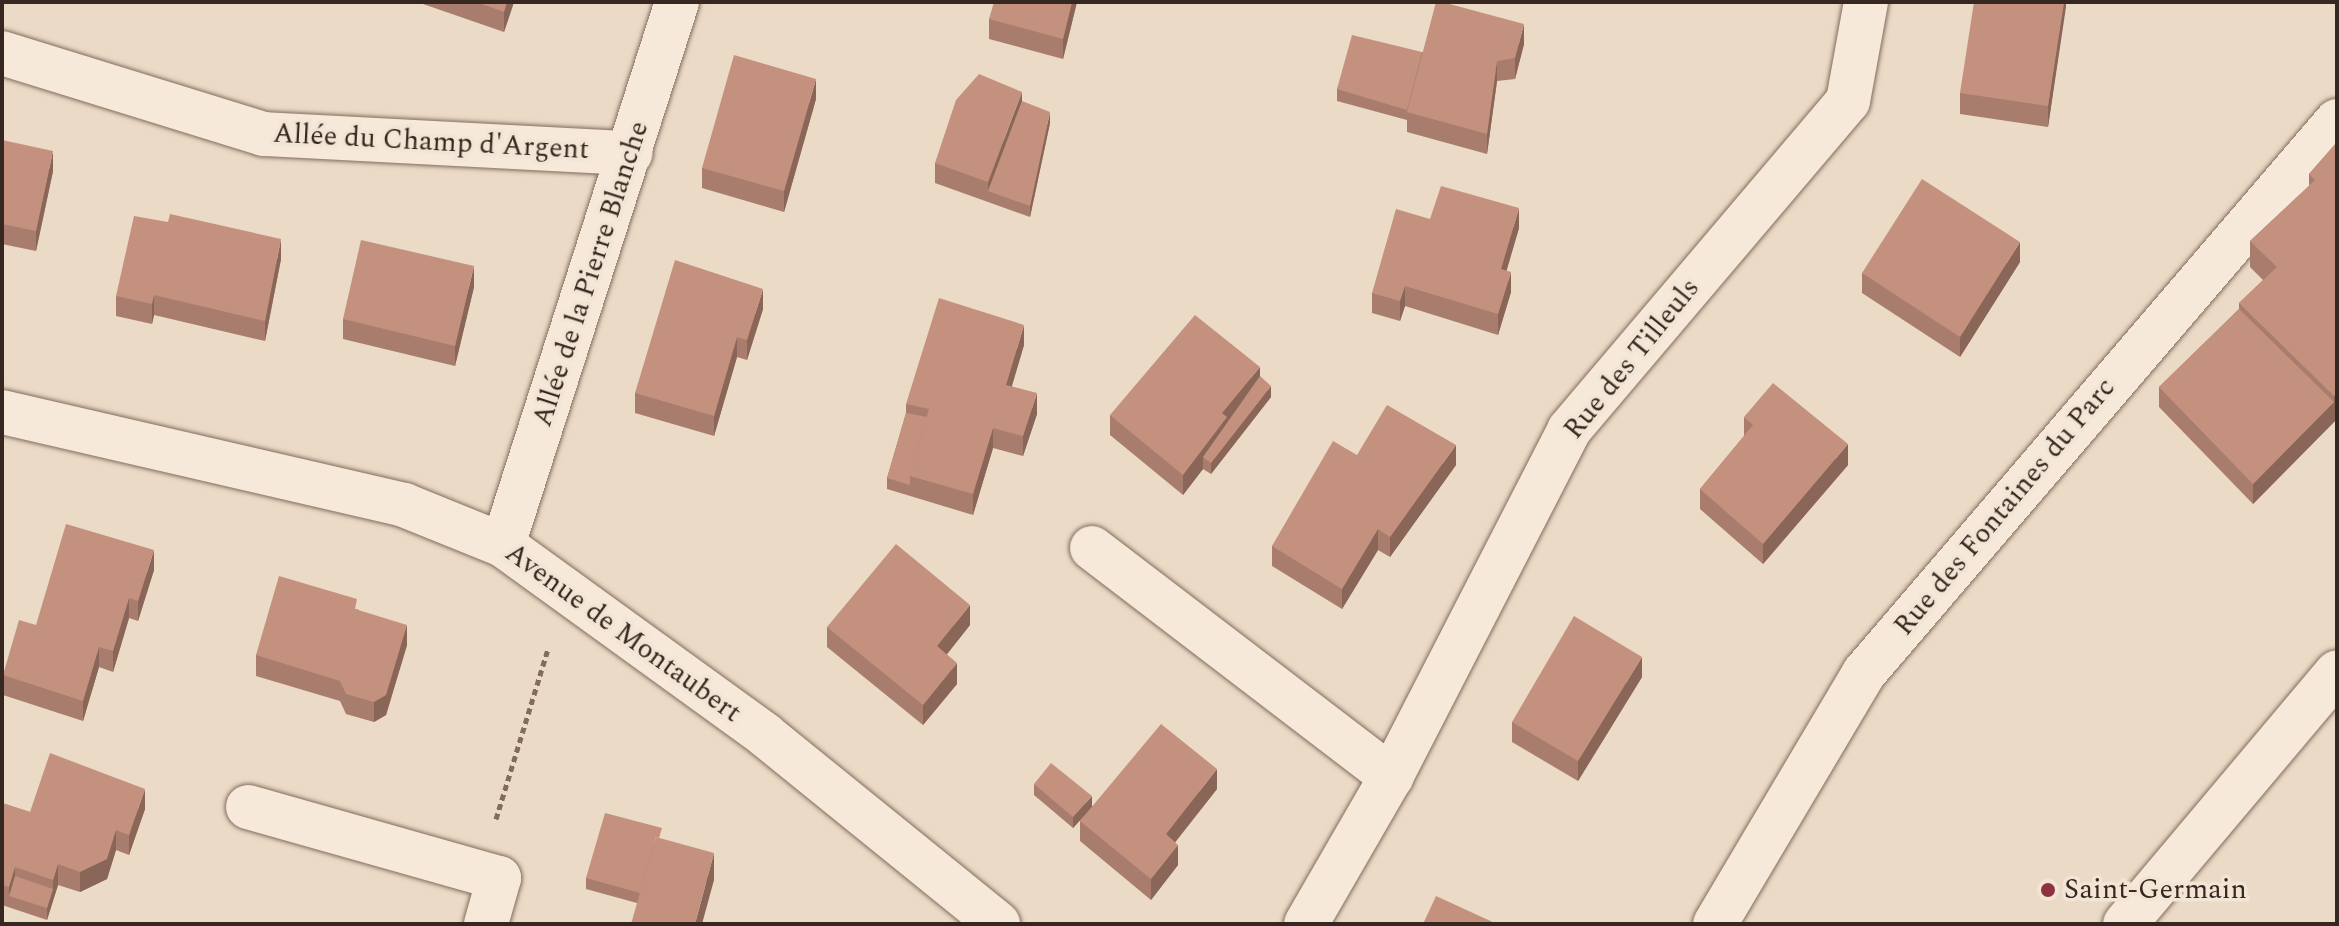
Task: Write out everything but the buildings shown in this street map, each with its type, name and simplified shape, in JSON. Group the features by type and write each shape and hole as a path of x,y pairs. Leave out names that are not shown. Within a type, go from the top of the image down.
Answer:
{"street":[{"name":"Allée de la Pierre Blanche","path":"503,545 677,2"},
{"name":"Rue des Tilleuls","path":"1306,924 1391,777 1569,430 1848,101 1866,2"},
{"name":"Allée du Champ d'Argent","path":"2,53 264,134 631,153"},
{"name":"Rue des Fontaines du Parc","path":"1715,924 1864,673 2337,121"},
{"name":"Avenue de Montaubert","path":"2,412 404,505 503,545 765,735 998,924"},
{"path":"1092,548 1391,777"},
{"path":"2125,924 2337,672"},
{"path":"248,807 499,878 486,924"}],"path":[{"path":"480,872 531,695"}],"place":[{"name":"Saint-Germain","path":"2048,890"}]}
